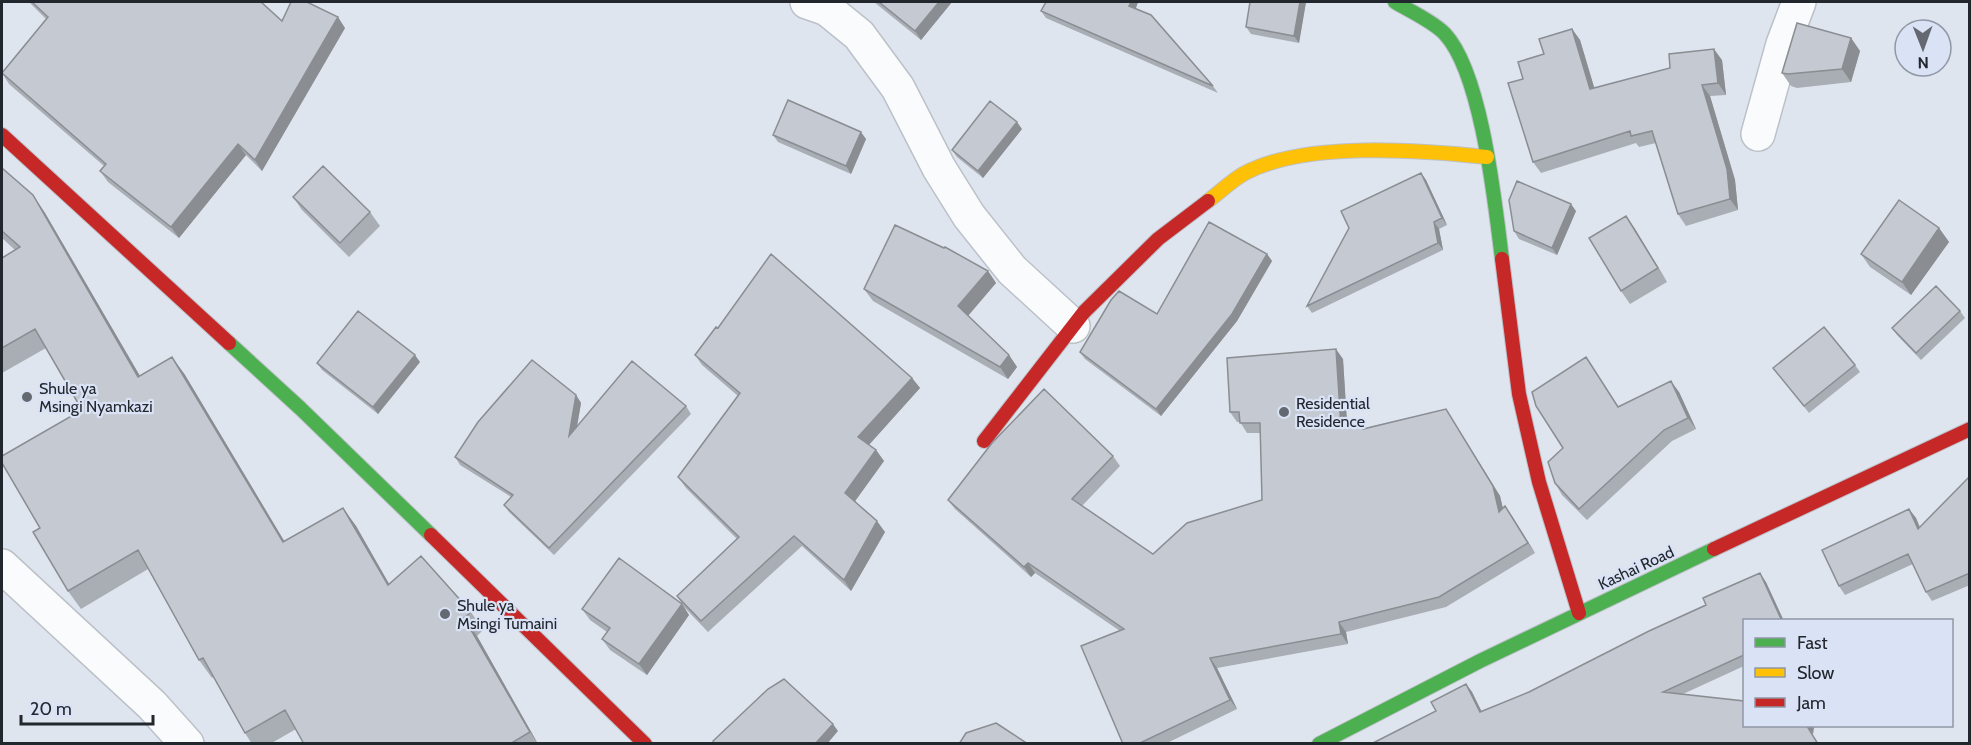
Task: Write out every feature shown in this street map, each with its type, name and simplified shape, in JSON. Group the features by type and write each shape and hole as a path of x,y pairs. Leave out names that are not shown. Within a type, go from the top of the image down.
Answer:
{"street":[{"path":"807,2 827,9 859,35 898,88 939,168 969,216 1012,270 1073,326"},
{"path":"1395,2 1444,33 1459,53 1472,87 1500,241 1520,394 1539,482 1579,613"},
{"path":"1758,134 1783,44 1799,2"},
{"path":"2,135 300,408 645,744"},
{"path":"984,441 1084,312 1158,239 1244,173 1282,158 1342,152 1418,150 1486,157"},
{"name":"Kashai Road","path":"1319,744 1394,704 1579,613 1970,429"},
{"path":"2,566 152,705 187,744"}],"building":[{"path":"32,2 261,2 282,21 291,2 307,2 338,17 255,160 238,144 171,227 100,171 106,164 2,73 48,17"},
{"path":"879,2 939,2 915,31"},
{"path":"1046,2 1131,2 1129,6 1151,15 1213,86 1041,11"},
{"path":"1250,2 1300,2 1294,36 1246,27"},
{"path":"1797,23 1851,38 1842,69 1782,73"},
{"path":"1572,29 1590,89 1670,68 1669,54 1714,49 1718,83 1702,85 1727,169 1730,199 1678,214 1652,131 1631,136 1630,131 1533,162 1508,83 1523,79 1518,62 1544,54 1539,39"},
{"path":"788,100 861,132 846,166 773,135"},
{"path":"990,101 1017,122 978,171 952,150"},
{"path":"323,166 370,212 340,243 293,197"},
{"path":"2,168 33,195 138,377 172,357 283,542 343,508 388,585 421,556 471,612 464,618 530,732 510,744 304,744 285,710 245,733 203,658 199,660 138,550 68,591 33,532 40,528 2,463 2,456 82,410 35,329 2,348 2,258 20,247 2,231"},
{"path":"1421,173 1442,218 1434,222 1438,243 1307,306 1349,228 1341,211"},
{"path":"1517,181 1571,204 1552,248 1514,231 1509,200"},
{"path":"1899,200 1939,228 1902,282 1861,254"},
{"path":"1626,216 1658,268 1621,291 1589,238"},
{"path":"1209,222 1267,254 1232,314 1156,409 1080,352 1111,300 1119,291 1157,314"},
{"path":"895,225 945,247 988,271 958,306 1009,355 1000,367 864,289"},
{"path":"771,254 912,378 858,437 876,450 845,493 877,521 844,580 794,536 701,621 677,596 739,537 678,477 740,393 695,355 716,327 718,328"},
{"path":"1936,286 1960,311 1916,353 1892,328"},
{"path":"358,311 415,355 373,407 317,363"},
{"path":"1824,327 1855,365 1804,406 1773,368"},
{"path":"1336,349 1341,427 1362,424 1363,429 1446,409 1493,486 1499,512 1505,506 1528,543 1439,597 1339,622 1341,634 1210,658 1230,700 1138,744 1123,744 1081,646 1124,629 1028,563 1024,567 948,500 992,443 1044,389 1113,456 1072,499 1153,554 1187,523 1262,500 1260,423 1240,423 1239,412 1230,412 1227,358"},
{"path":"1586,357 1618,407 1671,381 1688,418 1664,430 1579,509 1555,483 1548,462 1563,448 1536,406 1532,392"},
{"path":"532,360 576,395 569,436 632,361 686,406 549,548 504,505 513,495 455,457 478,422"},
{"path":"1970,476 1970,573 1926,592 1908,554 1839,586 1822,550 1909,509 1918,529"},
{"path":"619,558 682,604 639,664 602,639 610,628 582,609"},
{"path":"1760,573 1781,619 1743,619 1743,655 1663,692 1743,701 1743,727 1808,727 1818,744 1371,744 1436,711 1431,702 1466,684 1480,712 1529,692 1649,631 1706,605 1703,598"},
{"path":"784,679 833,724 815,744 715,744 713,741 768,689"},
{"path":"996,723 1028,744 959,744 966,733"}],"traffic: fast":[{"path":"1395,2 1445,34 1458,53 1469,78 1485,141 1502,259"},
{"path":"229,343 300,408 431,535"},
{"path":"1319,744 1480,661 1714,549"}],"traffic: slow":[{"path":"1208,201 1245,173 1270,163 1299,156 1363,150 1487,157"}],"traffic: jam":[{"path":"2,135 229,343"},
{"path":"984,441 1084,312 1158,239 1208,201"},
{"path":"1502,259 1519,394 1539,482 1579,613"},
{"path":"1714,549 1970,429"},
{"path":"431,535 645,744"}],"place":[{"name":"Shule ya Msingi Nyamkazi","path":"27,397"},
{"name":"Residential Residence","path":"1284,412"},
{"name":"Shule ya Msingi Tumaini","path":"445,614"}]}
